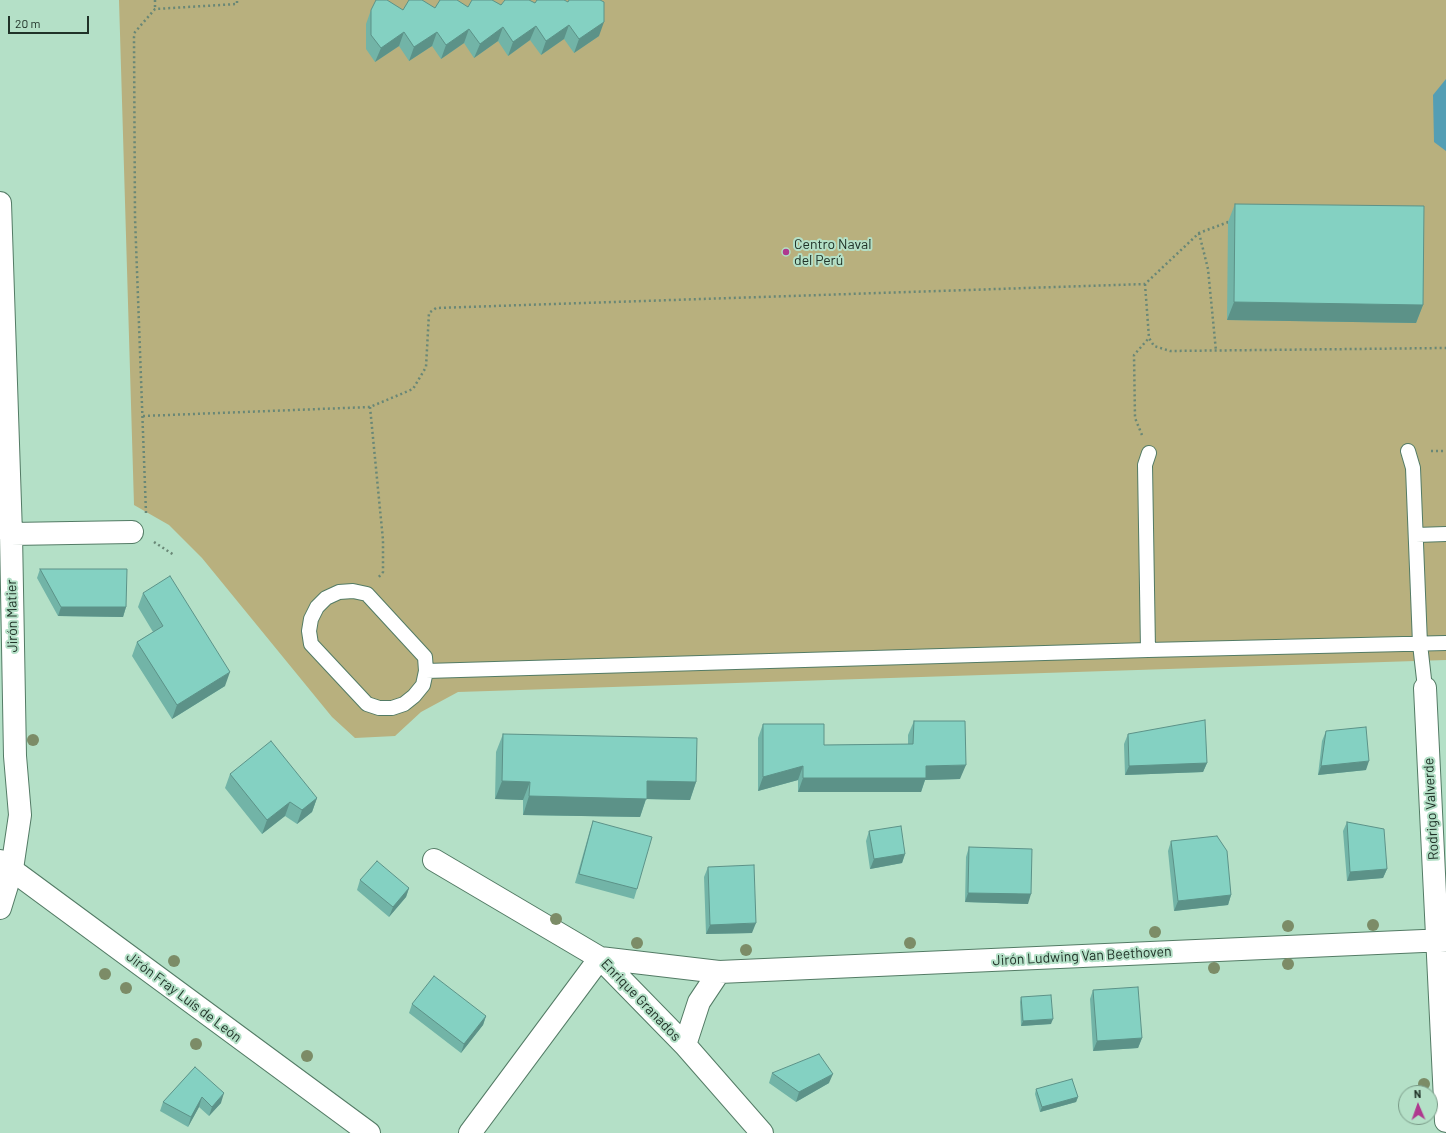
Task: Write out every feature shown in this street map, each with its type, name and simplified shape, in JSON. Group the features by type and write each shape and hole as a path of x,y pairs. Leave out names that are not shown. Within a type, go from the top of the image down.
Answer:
{"street":[{"name":"Jirón Matier","path":"0,202 6,530 7,761 20,815 6,865 0,908"},
{"path":"6,530 140,535"},
{"name":"Rodrigo Valverde","path":"1425,688 1442,940 1446,1121"},
{"name":"Enrique Granados","path":"434,860 600,958 685,1045 762,1133"},
{"name":"Jirón Fray Luís de León","path":"6,865 369,1133"},
{"name":"Jirón Ludwing Van Beethoven","path":"600,958 719,972 1442,940"},
{"path":"470,1133 600,958"},
{"path":"685,1045 699,1002 719,972"}],"lane":[{"path":"1408,451 1413,468 1420,644 1425,688"},
{"path":"1148,650 1145,465 1149,453"},
{"path":"1416,535 1446,534"},
{"path":"353,591 367,594 424,657 426,671 423,684 414,696 404,704 392,708 379,708 367,704 311,644 309,631 311,619 317,607 326,598 339,592 353,591"},
{"path":"426,671 1446,643"}],"path":[{"path":"146,514 135,217 134,37 135,32 155,9 155,0"},
{"path":"155,9 237,4 237,0"},
{"path":"143,416 370,407 413,389 426,367 429,313 436,308 1145,284 1199,233 1232,220"},
{"path":"1199,233 1208,269 1216,350"},
{"path":"1145,284 1149,338 1154,346 1170,351 1446,348"},
{"path":"1149,338 1134,355 1135,418 1149,453"},
{"path":"367,594 383,572 383,540 370,407"},
{"path":"140,535 174,555"}],"shaded area":[{"name":"Centro Naval del Perú","path":"119,0 1446,0 1446,660 458,692 421,712 395,736 355,738 332,717 202,558 169,525 134,505"}],"water":[{"path":"1446,79 1446,151 1434,142 1433,95"}],"building":[{"path":"376,0 387,0 403,10 409,0 422,0 435,8 440,0 457,0 468,7 472,0 492,0 501,5 505,0 529,0 535,3 537,0 564,0 568,2 569,0 600,0 604,2 604,22 579,39 569,25 546,41 536,26 513,42 503,27 480,44 469,29 446,45 437,32 414,47 404,32 381,48 371,35 371,10"},
{"path":"1235,204 1424,206 1423,305 1234,302"},
{"path":"40,569 127,569 126,607 61,607"},
{"path":"170,576 230,672 177,705 137,642 163,626 143,593"},
{"path":"1205,720 1207,763 1129,766 1128,734"},
{"path":"914,721 965,721 966,765 926,766 926,778 803,778 803,766 763,777 763,724 824,724 824,745 913,744"},
{"path":"1366,727 1369,761 1321,766 1326,731"},
{"path":"503,734 697,738 696,782 647,781 647,799 529,796 530,782 502,781"},
{"path":"271,741 317,798 302,810 290,802 267,820 230,774"},
{"path":"593,821 652,837 637,889 579,874"},
{"path":"1347,822 1384,829 1387,869 1350,872"},
{"path":"901,826 905,854 874,859 869,831"},
{"path":"1217,836 1227,851 1231,895 1178,901 1171,841"},
{"path":"969,847 1032,849 1031,894 968,893"},
{"path":"377,861 409,888 393,907 360,880"},
{"path":"754,865 756,923 710,925 708,867"},
{"path":"434,976 486,1016 464,1044 412,1004"},
{"path":"1138,987 1142,1038 1097,1041 1093,990"},
{"path":"1051,995 1053,1019 1023,1021 1021,997"},
{"path":"819,1054 833,1074 799,1092 772,1073"},
{"path":"195,1067 224,1093 212,1107 202,1097 191,1117 163,1102"},
{"path":"1072,1079 1078,1097 1042,1107 1036,1089"}],"place":[{"name":"Centro Naval del Perú","path":"786,252"}]}
